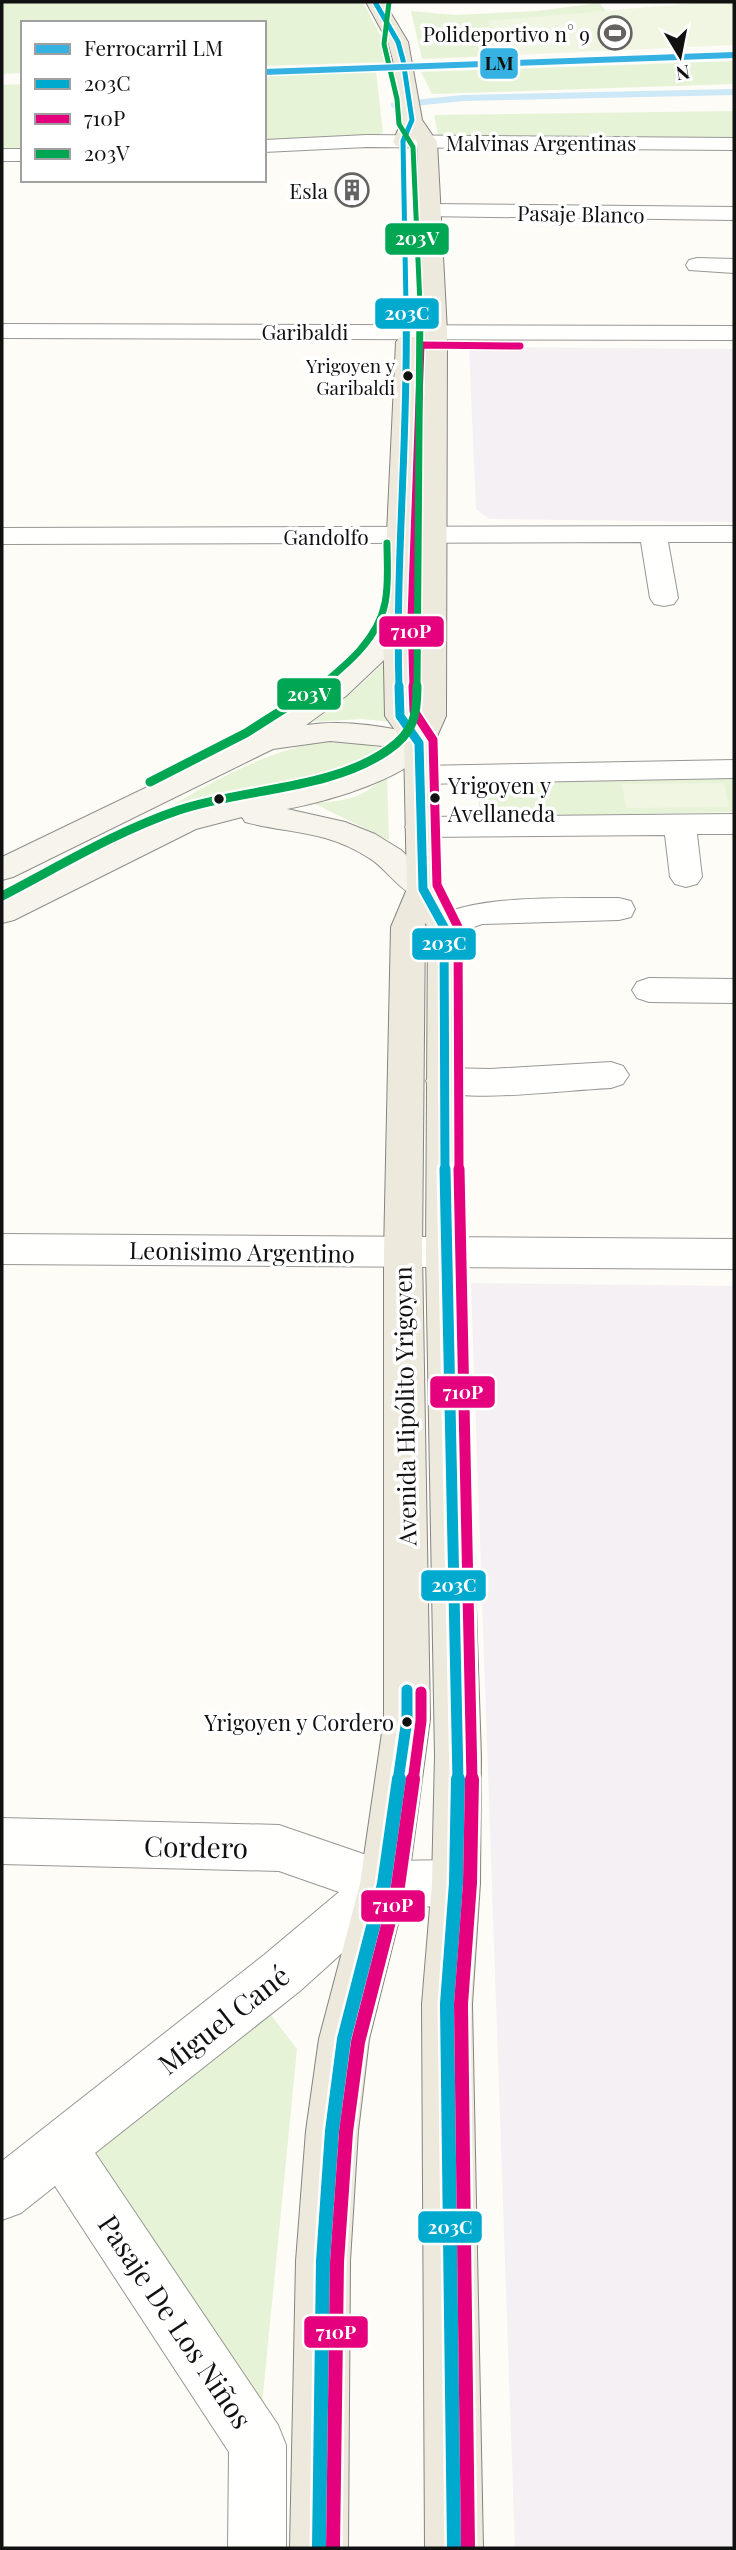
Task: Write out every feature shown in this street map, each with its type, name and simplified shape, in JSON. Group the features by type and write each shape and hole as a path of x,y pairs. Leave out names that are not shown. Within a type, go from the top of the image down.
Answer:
{"main road":[{"name":"Avenida Hipólito Yrigoyen","path":"374,2 398,42 411,97 412,120 403,142 421,331 432,536 431,716 419,743 424,889 444,927 445,1253 458,1756 456,1883 447,2004 454,2548"},
{"name":"Avenida Hipólito Yrigoyen","path":"398,42 403,2"},
{"path":"412,120 427,142"},
{"name":"Avenida Hipólito Yrigoyen","path":"419,743 400,716 397,618 401,536 421,331 428,211 427,142"},
{"path":"2,870 260,744 335,691 374,654 397,618"},
{"path":"260,744 320,731 350,732 419,743"},
{"path":"2,912 185,822 219,812 328,791 389,764 419,743"},
{"path":"219,812 285,817 338,830 380,849 424,889"},
{"name":"Avenida Hipólito Yrigoyen","path":"319,2548 323,2261 332,2131 344,2039 384,1884 407,1719 403,1253 407,927 424,889"}],"street":[{"name":"Malvinas Argentinas","path":"266,146 403,142 734,144"},
{"path":"2,155 21,155"},
{"name":"Pasaje Blanco","path":"428,211 734,214"},
{"path":"697,265 734,266"},
{"name":"Garibaldi","path":"2,331 734,333"},
{"path":"653,534 664,598"},
{"name":"Gandolfo","path":"2,536 734,534"},
{"path":"420,775 734,769"},
{"path":"680,824 686,877"},
{"path":"421,827 734,824"},
{"path":"444,927 478,913 619,909"},
{"path":"649,990 734,991"},
{"path":"444,1081 490,1082 611,1075"},
{"name":"Leonisimo Argentino","path":"2,1249 734,1254"},
{"name":"Cordero","path":"2,1841 279,1848 384,1884"},
{"path":"384,1884 456,1883"},
{"name":"Miguel Cané","path":"2,2194 282,1973 384,1884"},
{"name":"Pasaje De Los Niños","path":"60,2147 258,2445 257,2548"}],"shaded area":[{"path":"469,347 734,349 734,522 489,519 476,509"},
{"path":"471,1283 734,1286 734,2548 515,2548"}],"green space":[{"path":"2,2 363,2 386,46 388,62 266,66 266,21 21,21 21,73 2,74"},
{"name":"Polideportivo n° 9","path":"734,2 734,45 514,55 487,21"},
{"path":"599,3 607,12 488,21 514,55 422,59 411,11 454,15 538,11"},
{"path":"734,61 734,84 432,94 421,72"},
{"path":"376,71 383,133 378,136 266,142 266,75"},
{"path":"21,84 21,151 2,151 2,85"},
{"path":"734,111 734,139 470,140 438,135 434,115"},
{"path":"390,657 391,722 362,719 313,722 355,690"},
{"path":"352,741 386,750 350,771 315,785 193,803 141,824 224,776 268,757 319,742"},
{"path":"387,775 389,840 313,803 361,794"},
{"path":"734,777 734,812 487,817 479,808 477,785 486,781"},
{"path":"724,783 729,807 626,808 622,784"},
{"path":"271,2015 297,2049 258,2445 60,2147"}],"waterway":[{"path":"394,105 463,98 734,92"}],"rail line":[{"name":"LM","path":"266,72 734,55"}],"transit line":[{"name":"203C","path":"375,2 398,42 412,120 403,141 408,375 397,618 400,716 419,743 423,889 444,927 445,1253 458,1756 456,1883 447,2004 454,2548"},
{"name":"203V","path":"2,896 111,839 179,810 334,774 364,763 389,750 412,725 417,713 421,332 413,147 399,124 397,99 384,44 389,2"},
{"name":"710P","path":"468,2548 461,2004 470,1883 472,1756 459,1253 458,927 437,885 433,740 414,711 411,618 421,345 520,346"},
{"name":"203V","path":"150,782 282,712 316,690 345,665 369,640 383,613 387,587 387,543"},
{"name":"203C","path":"319,2548 323,2261 332,2131 344,2039 384,1884 407,1719 407,1690"},
{"name":"710P","path":"333,2548 337,2262 346,2132 358,2042 398,1886 421,1721 421,1692"}],"place":[{"name":"Polideportivo n° 9","path":"615,33"},
{"name":"Esla","path":"352,190"},
{"name":"Yrigoyen y Garibaldi","path":"408,376"},
{"name":"Yrigoyen y Avellaneda","path":"435,798"},
{"name":"Yrigoyen y Cordero","path":"407,1722"}]}
